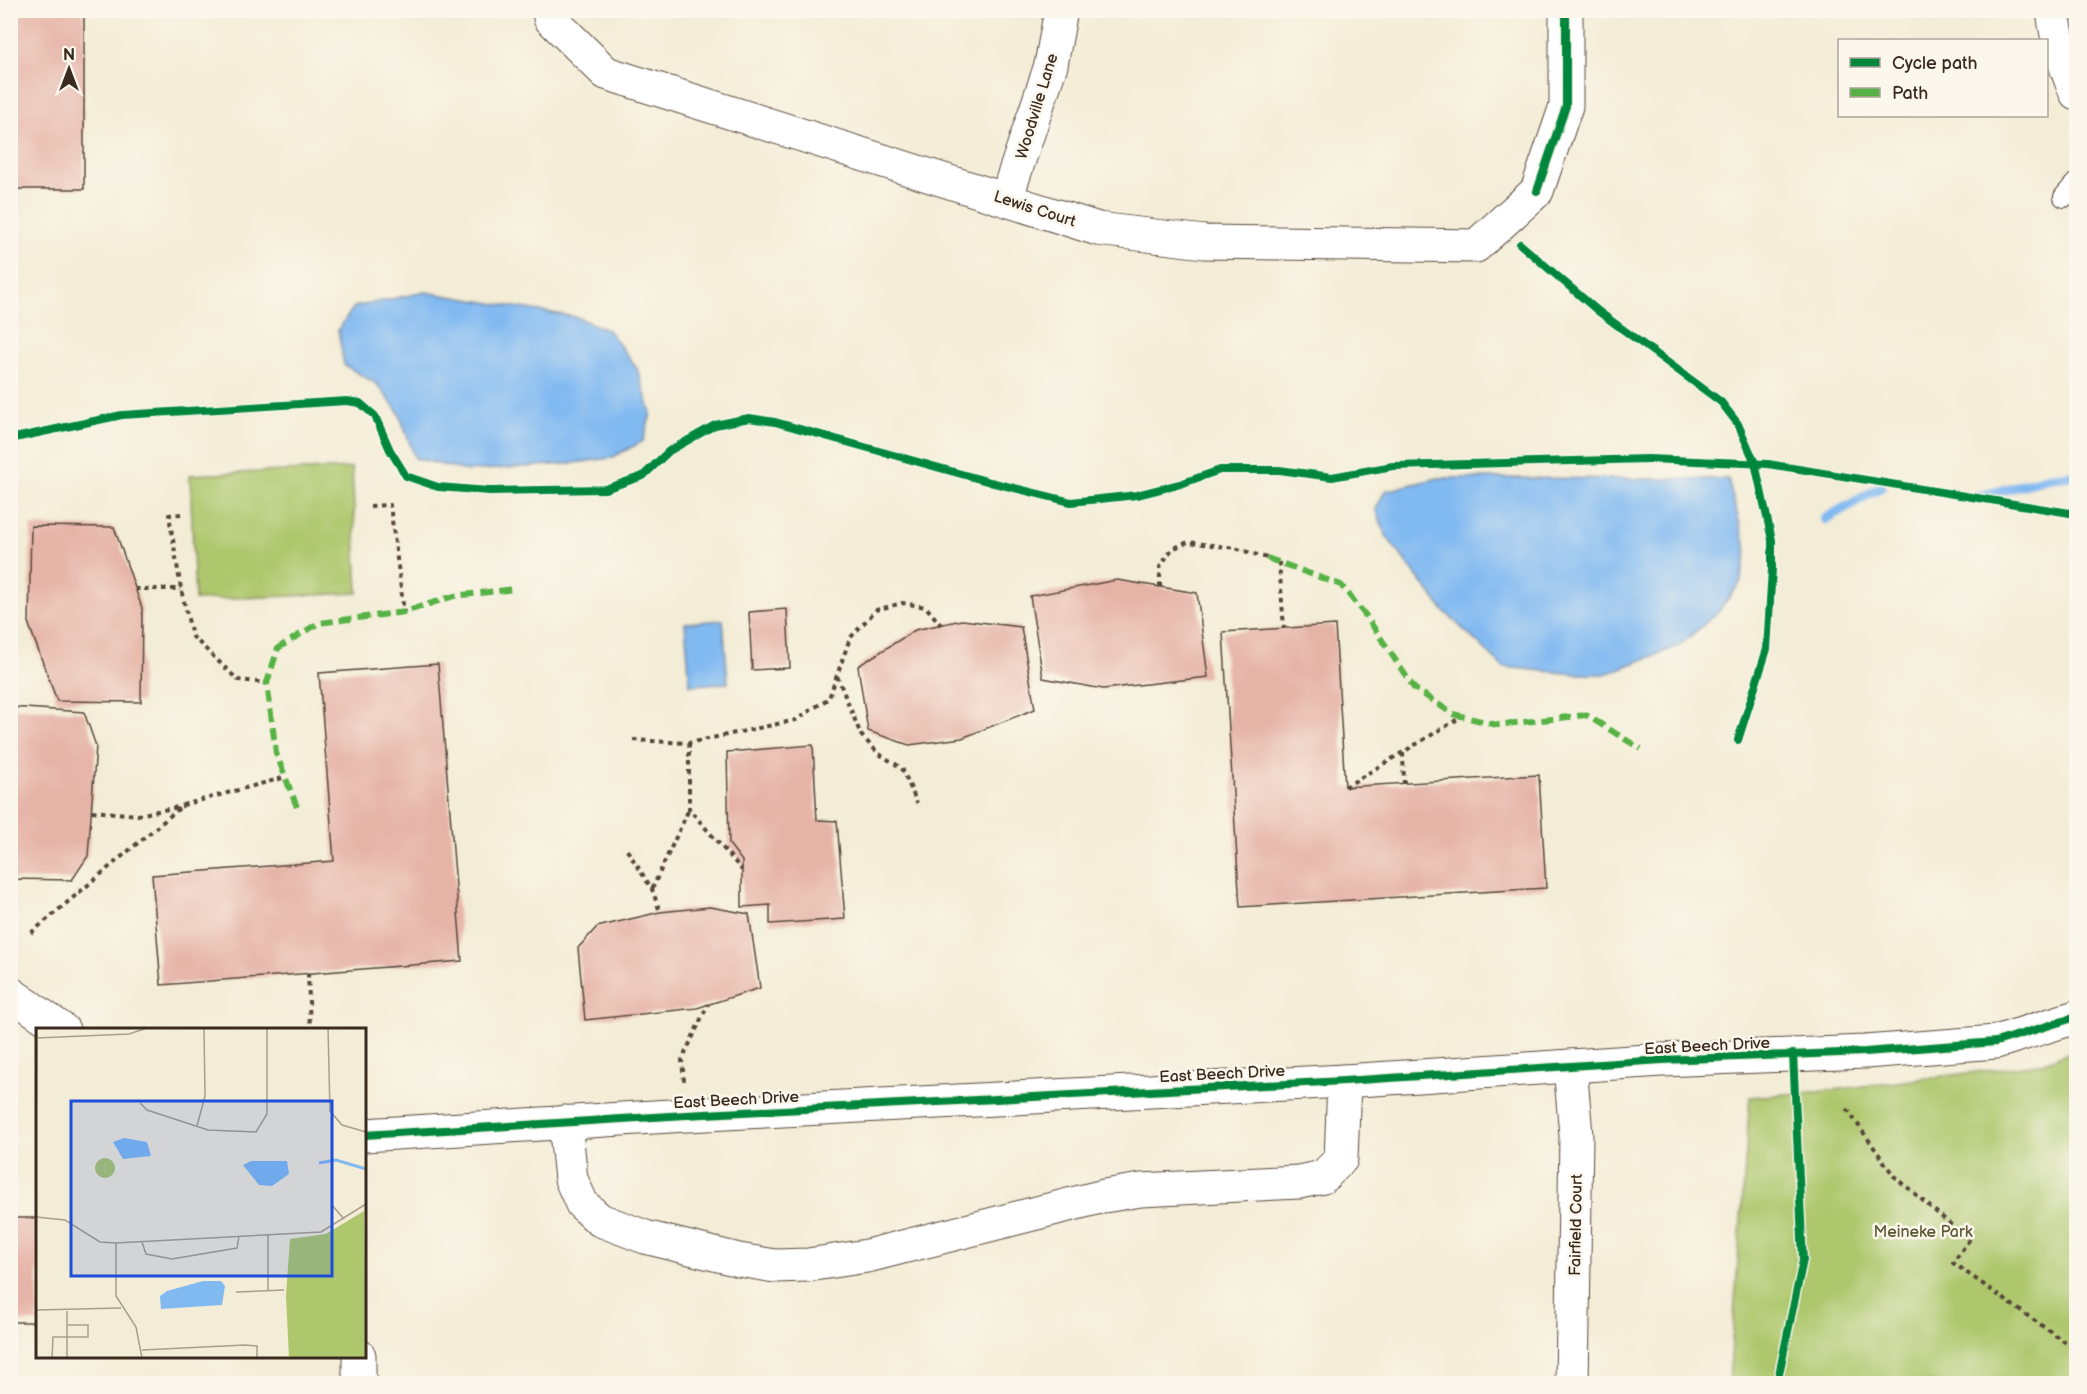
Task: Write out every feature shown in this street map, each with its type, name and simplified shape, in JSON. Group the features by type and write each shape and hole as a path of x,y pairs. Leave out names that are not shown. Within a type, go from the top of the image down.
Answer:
{"street":[{"name":"Woodville Lane","path":"1006,199 1051,65 1061,10"},
{"name":"Lewis Court","path":"550,18 606,73 1098,229 1204,242 1476,246 1537,191 1566,106 1566,10"},
{"path":"2053,10 2055,27 2076,93"},
{"path":"10,993 62,1028"},
{"name":"East Beech Drive","path":"366,1135 686,1115 1344,1081 1728,1057 1865,1052 1996,1042 2076,1017"},
{"name":"Fairfield Court","path":"1570,1066 1576,1135 1572,1383"},
{"path":"565,1122 571,1179 582,1204 600,1220 645,1237 739,1260 775,1266 808,1265 867,1256 1104,1196 1141,1190 1299,1182 1323,1177 1341,1159 1344,1081"},
{"path":"359,1358 359,1383"}],"path":[{"path":"370,506 390,505 404,612"},
{"path":"181,514 169,515 181,589 192,636 238,680 267,682"},
{"path":"1160,587 1160,567 1172,549 1188,542 1235,548 1267,558"},
{"path":"1279,562 1284,628"},
{"path":"135,589 181,589"},
{"path":"633,741 689,743 796,720 829,698 850,638 876,610 902,603 926,607 940,625"},
{"path":"837,676 861,735 879,754 902,768 916,802"},
{"path":"1345,787 1463,717"},
{"path":"652,889 689,809 689,743"},
{"path":"1403,752 1404,783"},
{"path":"92,811 138,815 183,806 286,777"},
{"path":"31,933 183,806"},
{"path":"689,809 742,870"},
{"path":"627,850 652,889 660,912"},
{"path":"308,973 309,1028"},
{"path":"686,1115 682,1060 708,1004"},
{"path":"1847,1109 1894,1176 1969,1240 1953,1263 2072,1347 2076,1341"}],"green space":[{"path":"352,468 358,593 195,600 190,475"},
{"name":"Meineke Park","path":"2076,1050 2076,1383 1729,1383 1750,1097 1825,1091 2039,1064"}],"water":[{"path":"425,292 576,317 608,330 637,368 651,413 643,441 611,458 566,464 467,471 415,458 399,413 377,384 344,365 338,330 354,307"},
{"path":"1438,478 1728,479 1747,552 1740,583 1719,611 1679,646 1605,674 1576,674 1503,667 1443,610 1386,536 1376,509 1385,491"},
{"path":"723,620 728,683 690,685 685,623"}],"building":[{"path":"10,10 84,10 84,189 10,189"},
{"path":"31,526 114,527 142,608 141,702 57,701 29,625"},
{"path":"1117,580 1197,593 1208,677 1103,689 1043,678 1030,596"},
{"path":"787,609 790,668 752,670 749,612"},
{"path":"962,620 1021,627 1035,709 962,738 909,745 868,731 858,666 915,630"},
{"path":"1335,625 1345,787 1539,775 1546,888 1240,907 1223,632"},
{"path":"438,664 462,961 161,985 152,875 334,861 319,673"},
{"path":"10,707 84,712 96,746 88,856 72,880 10,879"},
{"path":"813,745 817,820 837,821 845,919 770,924 770,905 742,907 742,861 729,844 727,752"},
{"path":"710,907 749,914 760,988 697,1008 585,1020 578,948 597,927 660,912"},
{"path":"10,1218 36,1218 36,1322 10,1322"}],"waterway":[{"path":"1978,497 2048,478 2076,475"},
{"path":"1825,519 1881,487"}],"marked path":[{"path":"1267,558 1341,585 1366,616 1414,688 1453,714 1497,725 1586,715 1641,749"},
{"path":"297,807 276,753 267,683 278,648 319,623 404,612 454,596 515,589"}],"cycle path":[{"path":"1537,191 1566,106 1566,10"},
{"path":"1520,244 1598,311 1721,402 1738,424 1755,463 1772,540 1767,649 1738,740"},
{"path":"10,439 122,415 347,401 360,403 375,416 390,450 406,476 438,487 489,491 605,489 643,476 669,451 715,425 749,418 775,422 990,482 1071,502 1137,495 1180,484 1220,470 1279,470 1332,477 1393,466 1648,459 1768,464 2076,514"},
{"path":"366,1135 686,1115 1344,1081 1662,1060 1865,1052 1996,1042 2076,1017"},
{"path":"1777,1384 1803,1260 1793,1054"}]}
